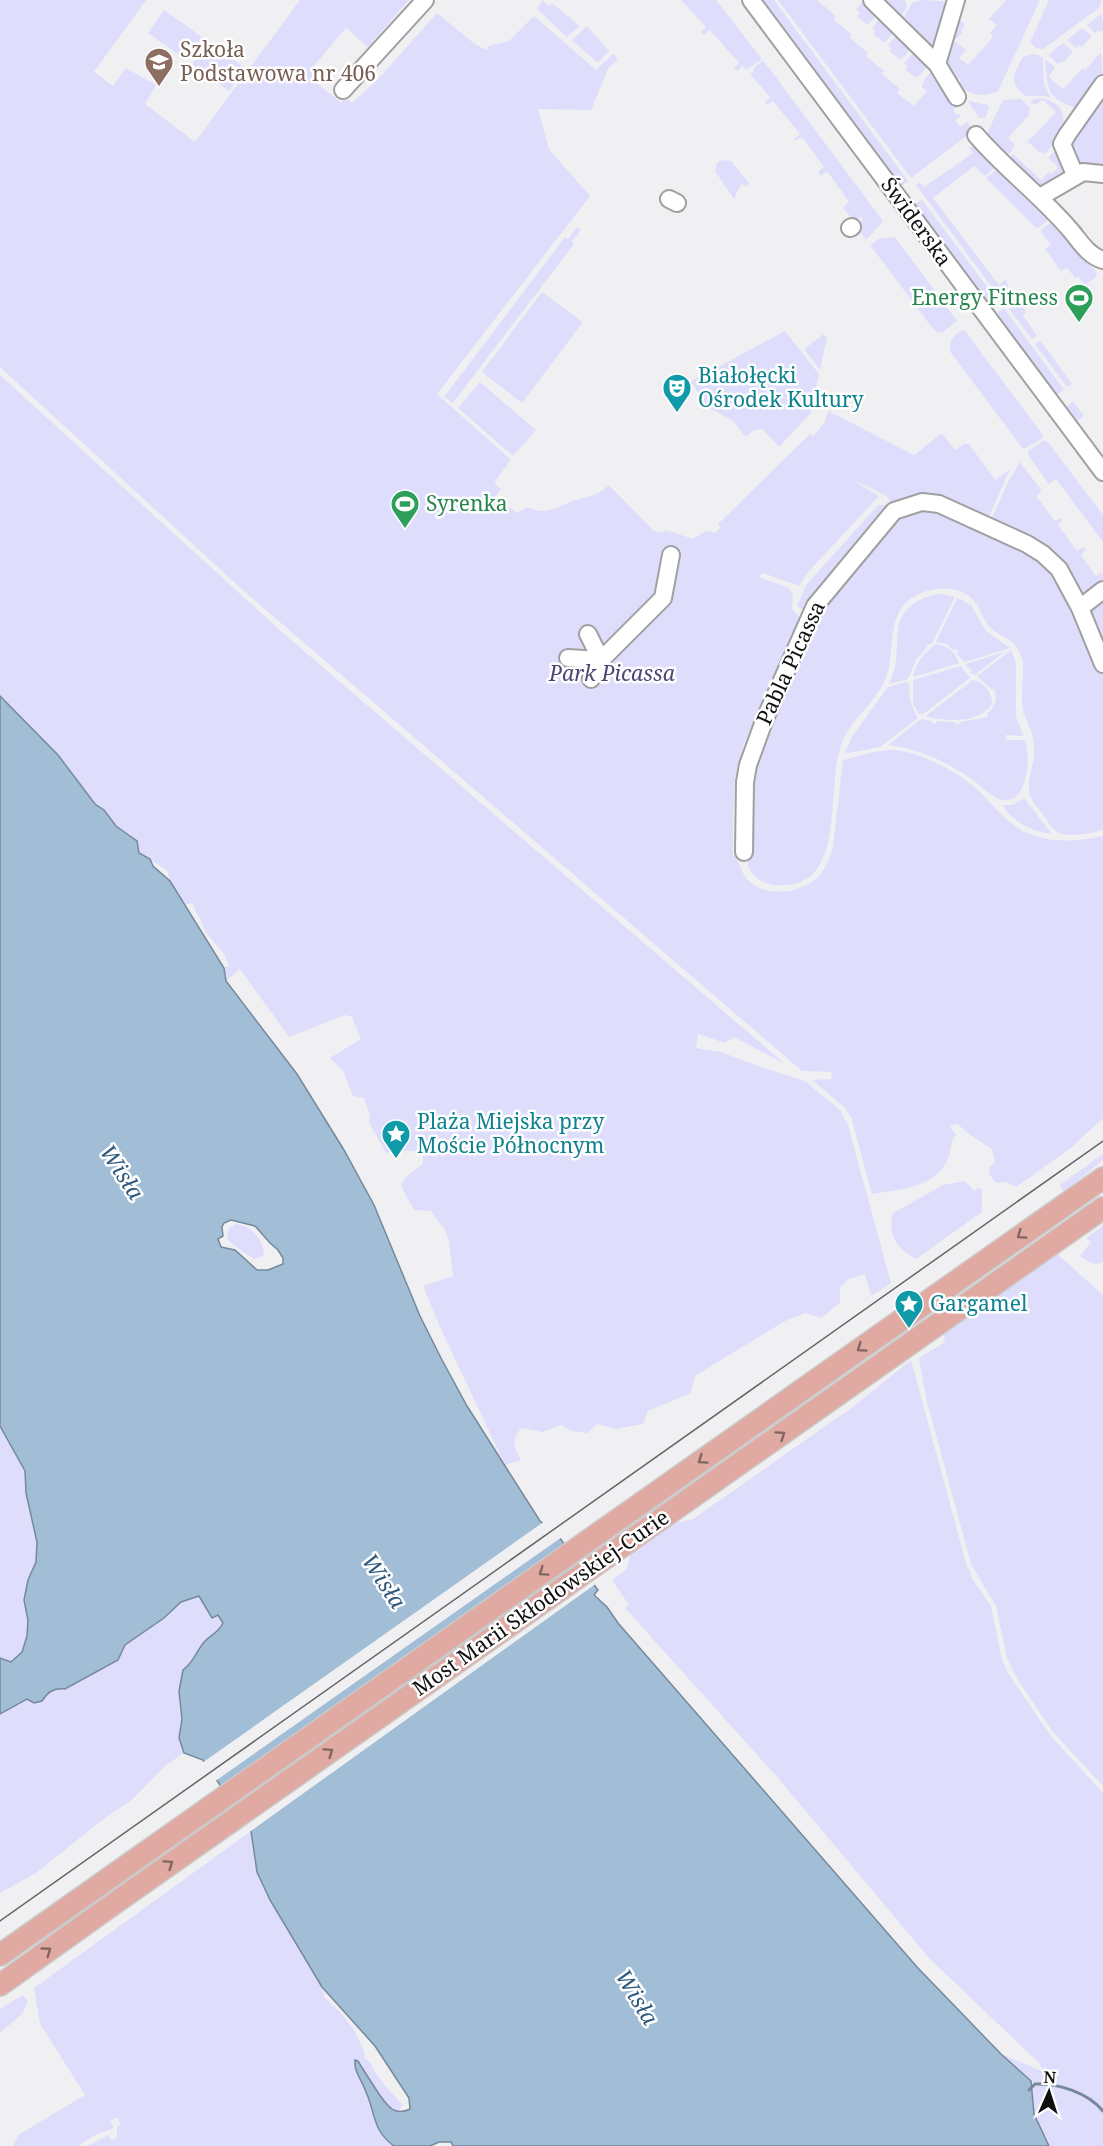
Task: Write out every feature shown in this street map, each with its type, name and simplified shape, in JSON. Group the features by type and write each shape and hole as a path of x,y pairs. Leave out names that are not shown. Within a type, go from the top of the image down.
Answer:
{"main road":[{"name":"Most Marii Skłodowskiej-Curie","path":"0,1955 1103,1178"},
{"name":"Most Marii Skłodowskiej-Curie","path":"0,1985 1103,1208"}],"street":[{"path":"343,90 425,0"},
{"name":"Świderska","path":"751,0 1103,472"},
{"path":"872,0 937,64 957,97"},
{"path":"937,64 956,0"},
{"path":"1075,175 1062,144 1103,84"},
{"path":"976,135 990,151 1053,208 1091,255 1103,260"},
{"path":"1040,197 1083,172 1103,174"},
{"name":"Pabla Picassa","path":"744,852 743,810 748,765 768,711 815,606 894,511 922,502 939,504 1027,544 1043,554 1059,569 1080,608 1103,664"},
{"path":"599,668 663,598 671,555"},
{"path":"1080,608 1103,590"},
{"path":"588,634 599,668"},
{"path":"568,658 599,668"}],"green space":[{"name":"Park Picassa","path":"0,0 146,0 94,72 113,86 126,68 156,85 145,104 195,142 300,0 409,0 368,47 346,28 312,68 317,73 312,79 341,103 346,98 352,103 381,76 437,13 476,45 487,50 488,46 509,41 534,16 596,70 613,54 618,59 609,67 591,110 538,109 549,149 590,196 437,394 511,460 494,483 501,489 495,497 517,513 527,507 542,511 554,509 571,501 595,495 609,485 654,531 662,533 666,530 693,539 706,531 715,533 720,528 718,524 810,434 813,436 825,422 828,411 914,455 942,433 955,450 964,444 969,444 995,480 1010,469 988,519 947,502 893,507 887,496 856,482 879,496 810,570 799,586 763,573 759,577 789,588 793,595 792,609 801,619 744,743 735,776 733,855 747,879 757,887 776,892 795,890 812,882 824,870 833,847 843,760 887,750 915,754 950,770 971,784 1004,817 1027,833 1060,840 1103,836 1103,1118 1072,1147 1016,1187 1006,1182 996,1183 990,1175 989,1167 995,1162 992,1149 958,1124 950,1126 956,1135 952,1141 950,1154 941,1170 933,1177 914,1186 872,1194 851,1117 845,1108 812,1080 832,1079 831,1072 802,1071 245,592 0,367"},
{"path":"543,0 549,6 552,3 580,26 567,37 537,9"},
{"path":"681,0 716,0 762,59 746,70 742,66 737,71 734,68 739,63 710,30 704,35 701,32 706,27"},
{"path":"763,0 774,0 908,181 901,186"},
{"path":"778,0 817,0 836,16 834,20 868,53 866,56 884,71 882,74 900,89 897,93 914,106 927,91 922,87 926,77 934,69 957,107 953,110 956,115 961,116 955,120 960,127 968,122 970,133 911,178"},
{"path":"864,0 879,12 868,25 857,16 860,13 856,10"},
{"path":"877,0 905,0 907,6 900,18"},
{"path":"921,0 943,1 947,8 933,50 901,23 912,3"},
{"path":"1006,0 1040,0 998,91 983,95 960,88 960,79 950,77 944,61 957,19 964,23 964,27 962,33 954,41 966,50 959,58 968,65 993,37 990,33 997,25 989,19"},
{"path":"1049,0 1102,0 1099,8 1043,49 1036,48 1030,42"},
{"path":"164,10 202,37 186,60 148,33"},
{"path":"1102,13 1103,29 1095,33 1087,25"},
{"path":"882,16 895,29 885,43 873,34 876,31 872,28"},
{"path":"587,26 609,51 598,63 572,40"},
{"path":"1082,28 1092,36 1082,47 1079,45 1076,48 1067,40"},
{"path":"899,33 912,47 901,60 889,51 892,49 888,45"},
{"path":"208,42 245,68 229,91 192,64"},
{"path":"1063,43 1073,52 1063,63 1061,61 1058,64 1048,55"},
{"path":"916,50 930,64 917,78 905,70 908,67 904,63"},
{"path":"1101,52 1103,80 1081,110 1055,98 1049,88 1045,59 1055,67 1049,77 1063,89"},
{"path":"1034,54 1043,57 1044,85 1051,98 1025,96 1014,82 1015,73 1023,57"},
{"path":"763,60 883,221 866,240 856,225 863,220 861,217 854,222 843,207 849,202 827,171 821,176 818,172 824,167 802,137 795,141 794,139 800,134 773,101 767,105 765,102 770,97 750,74"},
{"path":"1103,90 1103,169 1080,166 1069,153 1071,134"},
{"path":"1043,98 1059,106 1064,132 1045,154 1042,151 1040,153 1027,141 1056,112 1043,100 1034,105 1031,102 1034,99"},
{"path":"1021,99 1031,109 1028,112 1030,114 1008,138 1015,145 1011,152 1003,158 988,141 988,131 1003,100"},
{"path":"968,101 988,105 985,118 979,118"},
{"path":"970,147 981,148 998,165 985,176 974,166 933,198 999,285 1006,279 1007,290 1000,298 916,185 920,182 924,187 973,153"},
{"path":"1057,148 1067,175 1041,187 1037,187 1008,160 1013,154 1041,180 1049,172 1052,174 1058,167 1048,158"},
{"path":"722,160 731,161 749,183 747,187 741,184 734,199 715,171 717,163"},
{"path":"1000,167 1053,216 1037,229 986,178"},
{"path":"922,200 997,300 991,305 915,204"},
{"path":"1056,218 1097,273 1096,277 1085,285 1067,268 1061,271 1045,249 1051,244 1040,231"},
{"path":"577,227 581,230 572,242 574,244 453,403 444,397 565,237 568,239"},
{"path":"895,237 957,321 943,332 938,333 933,329 870,245 878,239"},
{"path":"542,292 583,322 522,403 482,372"},
{"path":"1015,304 1023,307 1026,312 1023,315 1037,336 1032,339 1009,309"},
{"path":"1004,308 1064,390 1057,395 997,313"},
{"path":"964,330 1043,435 1042,439 1023,449 951,353 952,339"},
{"path":"785,331 819,374 810,414 779,447 762,429 752,431 746,437 733,421 704,405 690,382"},
{"path":"824,334 827,338 820,370 804,349"},
{"path":"1040,340 1072,384 1067,387 1035,344"},
{"path":"0,375 283,633 785,1064 734,1037 725,1043 698,1034 696,1048 721,1052 805,1081 840,1110 848,1125 891,1283 871,1296 865,1274 849,1279 840,1287 840,1303 821,1318 805,1313 785,1321 695,1376 691,1393 648,1411 643,1424 616,1429 597,1424 587,1433 572,1431 561,1425 543,1432 521,1428 515,1444 521,1460 505,1465 423,1286 453,1276 449,1241 445,1230 431,1211 414,1210 401,1186 406,1177 423,1164 423,1154 410,1151 386,1153 369,1122 370,1116 364,1098 353,1096 343,1071 330,1058 361,1039 352,1017 345,1015 289,1037 240,969 226,981 224,968 229,965 224,954 206,932 192,903 185,905 170,881 167,870 139,853 130,834 116,826 104,810 95,804 58,755 0,696"},
{"path":"480,382 536,430 513,456 458,408"},
{"path":"1073,401 1084,416 1077,421 1067,406"},
{"path":"1043,441 1047,441 1103,515 1103,542 1056,479 1049,484 1028,455 1028,451"},
{"path":"1020,462 1042,491 1036,496 1055,521 1062,518 1058,525 1077,551 1083,547 1086,549 1081,555 1096,576 1102,572 1103,581 1083,597 991,520"},
{"path":"878,505 885,505 888,514 807,613 797,606 806,585"},
{"path":"931,509 964,520 1046,563 1069,596 1103,675 1103,830 1074,835 1059,833 1035,804 1029,789 1034,758 1033,743 1023,709 1023,665 1019,651 1012,642 989,627 977,604 969,596 955,590 932,590 917,595 900,610 893,630 890,664 883,685 851,726 842,743 837,761 830,832 825,854 815,872 799,883 776,885 763,882 753,874 748,866 754,759 812,620 899,515"},
{"path":"943,594 955,597 932,643 927,645 916,660 908,679 889,684 896,661 898,629 904,614 908,608 921,599"},
{"path":"957,598 971,605 986,631 1010,648 965,662 957,654 956,649 953,650 947,644 936,642"},
{"path":"1103,599 1103,651 1087,612"},
{"path":"936,644 950,650 959,663 914,677 919,662"},
{"path":"1011,650 1016,663 1016,717 1024,736 1006,735 1006,740 1025,740 1028,756 1026,777 1018,794 1011,799 999,799 963,773 943,762 922,753 888,745 921,719 936,724 937,721 959,724 988,717 987,714 995,702 995,692 977,676"},
{"path":"1004,652 975,675 970,673 972,670 966,666 966,664"},
{"path":"961,666 970,678 922,715 919,714 913,704 913,680"},
{"path":"973,680 984,686 991,696 992,704 986,710 963,720 927,717 927,715"},
{"path":"906,682 909,684 911,702 918,718 880,747 844,754 853,735 888,687"},
{"path":"1024,798 1052,834 1038,831 1017,821 1003,805 1013,805"},
{"path":"1103,1154 1103,1160 1064,1192 1060,1185"},
{"path":"965,1181 974,1191 978,1188 982,1189 982,1212 916,1259 903,1250 892,1234 893,1213 943,1185"},
{"path":"236,1224 256,1234 264,1255 255,1259 227,1239 229,1228"},
{"path":"1103,1226 1103,1262 1093,1264 1080,1256 1091,1242 1086,1238"},
{"path":"1054,1251 1103,1295 1103,1786 1053,1732 1019,1682 1007,1659 996,1606 971,1564 926,1398 919,1358 945,1342 943,1332"},
{"path":"911,1360 966,1563 973,1580 991,1606 1002,1659 1008,1673 1050,1735 1103,1793 1103,2146 1049,2146 1001,2054 1044,2072 1039,2063 929,1958 778,1778 625,1608 629,1605 612,1580 627,1569 630,1555 675,1523 693,1519 854,1406"},
{"path":"0,1426 25,1471 26,1493 37,1542 36,1562 28,1580 24,1600 28,1620 27,1636 22,1652 11,1663 0,1658"},
{"path":"199,1596 212,1618 217,1614 223,1623 220,1629 204,1642 192,1664 180,1709 182,1719 179,1738 184,1753 166,1765 133,1799 106,1817 36,1873 0,1893 0,1714 41,1693 65,1689 118,1660 125,1645 164,1618 181,1602"},
{"path":"251,1831 255,1864 270,1900 322,1987 325,1998 354,2030 365,2058 402,2104 397,2112 384,2103 358,2061 359,2075 378,2128 394,2146 87,2146 109,2135 111,2140 117,2138 117,2127 121,2124 116,2117 110,2122 114,2128 97,2134 78,2146 13,2146 18,2135 85,2095 40,2024 34,1988"},
{"path":"23,1995 28,2001 22,2014 0,2033 0,2009"}],"water":[{"name":"Wisła","path":"0,696 58,755 95,804 104,810 116,826 137,841 139,853 150,859 153,866 170,881 224,968 226,981 297,1074 344,1150 374,1205 420,1316 467,1406 540,1521 557,1534 598,1590 594,1595 607,1607 618,1623 917,1967 1001,2054 1031,2081 1034,2114 1049,2146 453,2146 451,2142 439,2142 430,2146 394,2146 378,2128 357,2073 355,2060 392,2109 400,2112 410,2109 409,2098 375,2046 322,1987 270,1900 257,1872 251,1831 203,1760 184,1753 179,1738 182,1719 179,1691 183,1670 199,1648 223,1623 218,1615 212,1618 199,1596 181,1602 164,1618 125,1645 118,1660 65,1689 51,1691 42,1701 34,1703 27,1699 0,1714 0,1658 11,1662 22,1652 27,1636 28,1620 24,1600 28,1580 36,1562 37,1542 26,1493 25,1471 0,1426","holes":["231,1220 255,1226 278,1250 283,1258 283,1264 268,1270 257,1270 235,1250 221,1247 218,1239 223,1236 224,1223"]}],"pier":[{"path":"545,1521 562,1537 214,1782 202,1763"},
{"path":"581,1562 597,1583 248,1833 232,1809"}],"waterway":[{"path":"1029,2090 1035,2084 1063,2087 1081,2094 1103,2111"}],"tram line":[{"path":"0,1921 1103,1141"}],"place":[{"name":"Szkoła Podstawowa nr 406","path":"159,88"},
{"name":"Energy Fitness","path":"1079,324"},
{"name":"Białołęcki Ośrodek Kultury","path":"677,414"},
{"name":"Syrenka","path":"405,530"},
{"name":"Plaża Miejska przy Moście Północnym","path":"396,1160"},
{"name":"Gargamel","path":"909,1330"}]}
